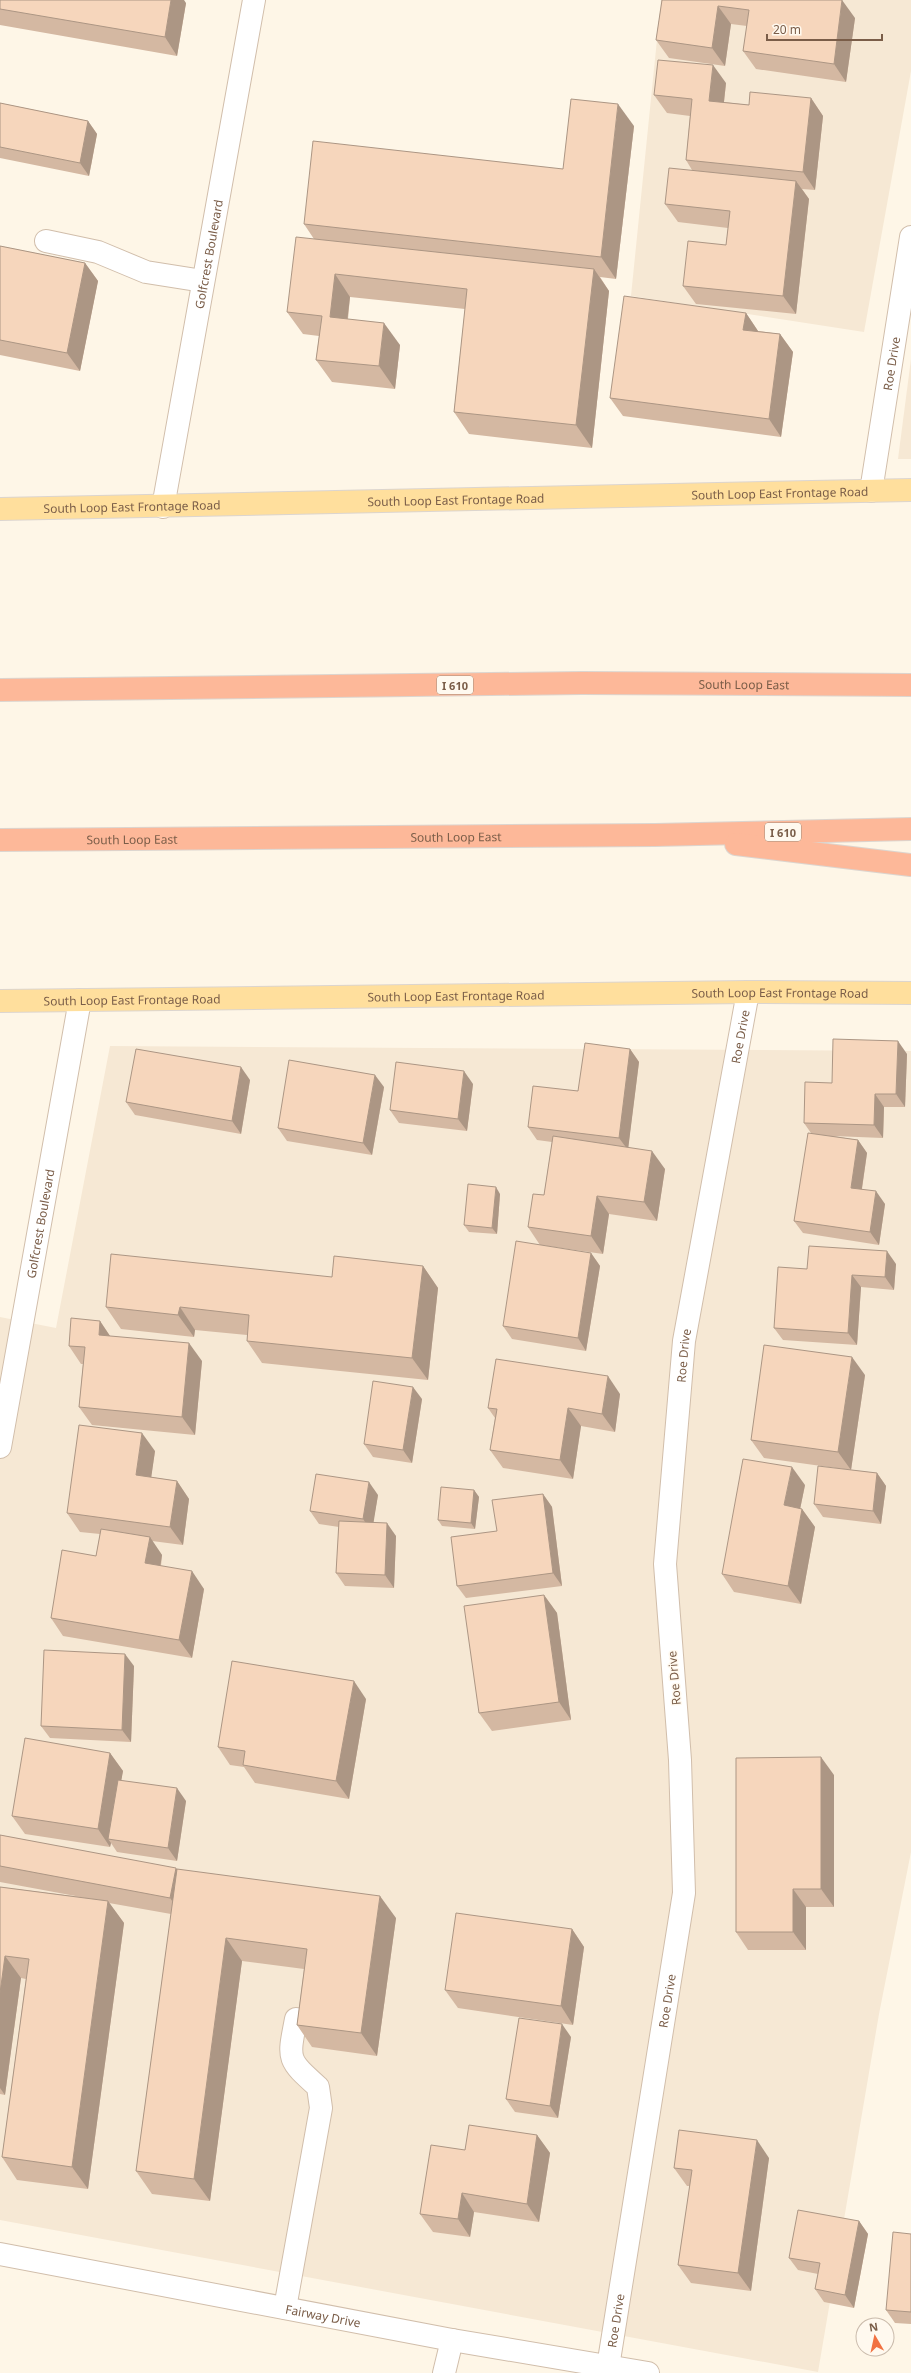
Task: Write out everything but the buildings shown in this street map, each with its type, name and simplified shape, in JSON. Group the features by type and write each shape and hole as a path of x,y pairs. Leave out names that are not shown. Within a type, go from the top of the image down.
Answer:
{"highway":[{"name":"South Loop East","path":"0,690 582,683 900,685 911,682"},
{"name":"South Loop East","path":"0,840 656,835 911,829"},
{"path":"656,835 911,865"}],"main road":[{"name":"South Loop East Frontage Road","path":"0,510 911,490"},
{"name":"South Loop East Frontage Road","path":"0,1001 748,992 911,993"}],"street":[{"name":"Golfcrest Boulevard","path":"163,507 254,0"},
{"name":"Roe Drive","path":"871,490 911,237"},
{"path":"46,241 98,252 146,272 203,281"},
{"name":"Roe Drive","path":"607,2369 684,1893 680,1760 665,1564 684,1341 748,992"},
{"name":"Golfcrest Boulevard","path":"0,1448 80,1000"},
{"path":"285,2308 321,2108 318,2087 297,2067 290,2051 296,2019"},
{"name":"Fairway Drive","path":"0,2254 607,2369 648,2373"},
{"path":"444,2373 452,2340"}],"shaded area":[{"path":"661,0 911,0 911,71 864,332 631,296"},
{"path":"911,359 911,459 898,459"},
{"path":"110,1046 911,1051 911,1852 879,2014 818,2372 0,2220 0,1317 56,1328"}]}
